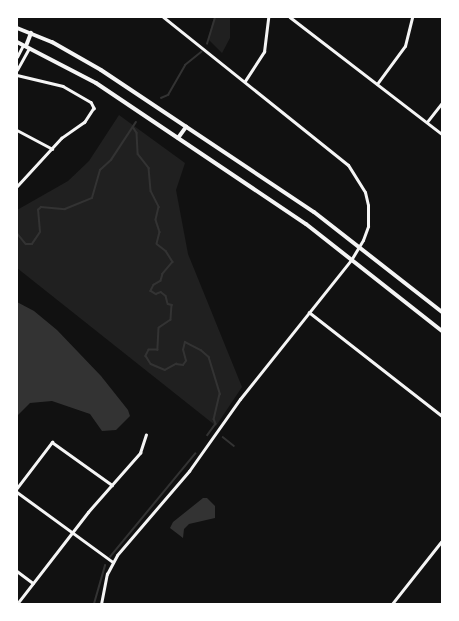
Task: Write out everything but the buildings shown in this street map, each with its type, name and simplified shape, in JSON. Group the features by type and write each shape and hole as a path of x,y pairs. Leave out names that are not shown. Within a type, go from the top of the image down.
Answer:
{"main road":[{"path":"17,28 76,54 314,212 442,312"},
{"path":"26,46 31,33"},
{"path":"17,42 96,83 306,224 442,331"},
{"path":"178,138 186,127"}],"street":[{"path":"101,604 107,574 113,562 189,471 240,400 351,260 365,236 369,214 367,198 358,178 336,154 163,17"},
{"path":"245,81 264,52 268,17"},
{"path":"290,17 442,134"},
{"path":"377,84 405,46 412,17"},
{"path":"17,57 26,46"},
{"path":"17,70 26,46"},
{"path":"17,75 63,86 91,102 94,108 85,122 62,138 17,187"},
{"path":"427,122 442,103"},
{"path":"17,130 52,150"},
{"path":"309,312 442,416"},
{"path":"17,604 71,533 140,453 146,436"},
{"path":"17,488 52,442 112,485"},
{"path":"17,492 71,533 113,562"},
{"path":"392,604 441,542"},
{"path":"17,571 33,583"}],"shaded area":[{"path":"214,17 230,17 230,38 222,53 208,39"},
{"path":"119,115 185,163 176,190 188,254 242,387 216,426 17,268 17,210 68,181 89,161"},
{"path":"17,302 34,311 57,330 101,376 128,410 130,416 116,430 102,431 90,414 52,401 30,403 17,416"},
{"path":"203,498 207,498 215,506 215,518 189,524 184,529 183,538 170,528 173,522"}],"waterway":[{"path":"207,44 215,17"},
{"path":"161,98 168,95 185,65 201,52"},
{"path":"17,233 26,244 32,244 40,232 38,210 41,207 65,209 92,198 100,170 111,160 136,122"},
{"path":"133,127 137,133 138,154 149,168 151,191 159,207 156,220 160,232 157,244 166,251 173,262 163,274 161,281 154,285 151,291 156,294 161,292 166,296 168,304 172,305 171,320 159,328 158,350 149,350 146,356 151,364 165,370 176,364 183,365 186,361 183,350 185,342 201,350 209,357 220,394 214,419 216,424 208,435"},
{"path":"223,437 234,446"},
{"path":"110,557 195,454"},
{"path":"94,604 105,566"}]}
